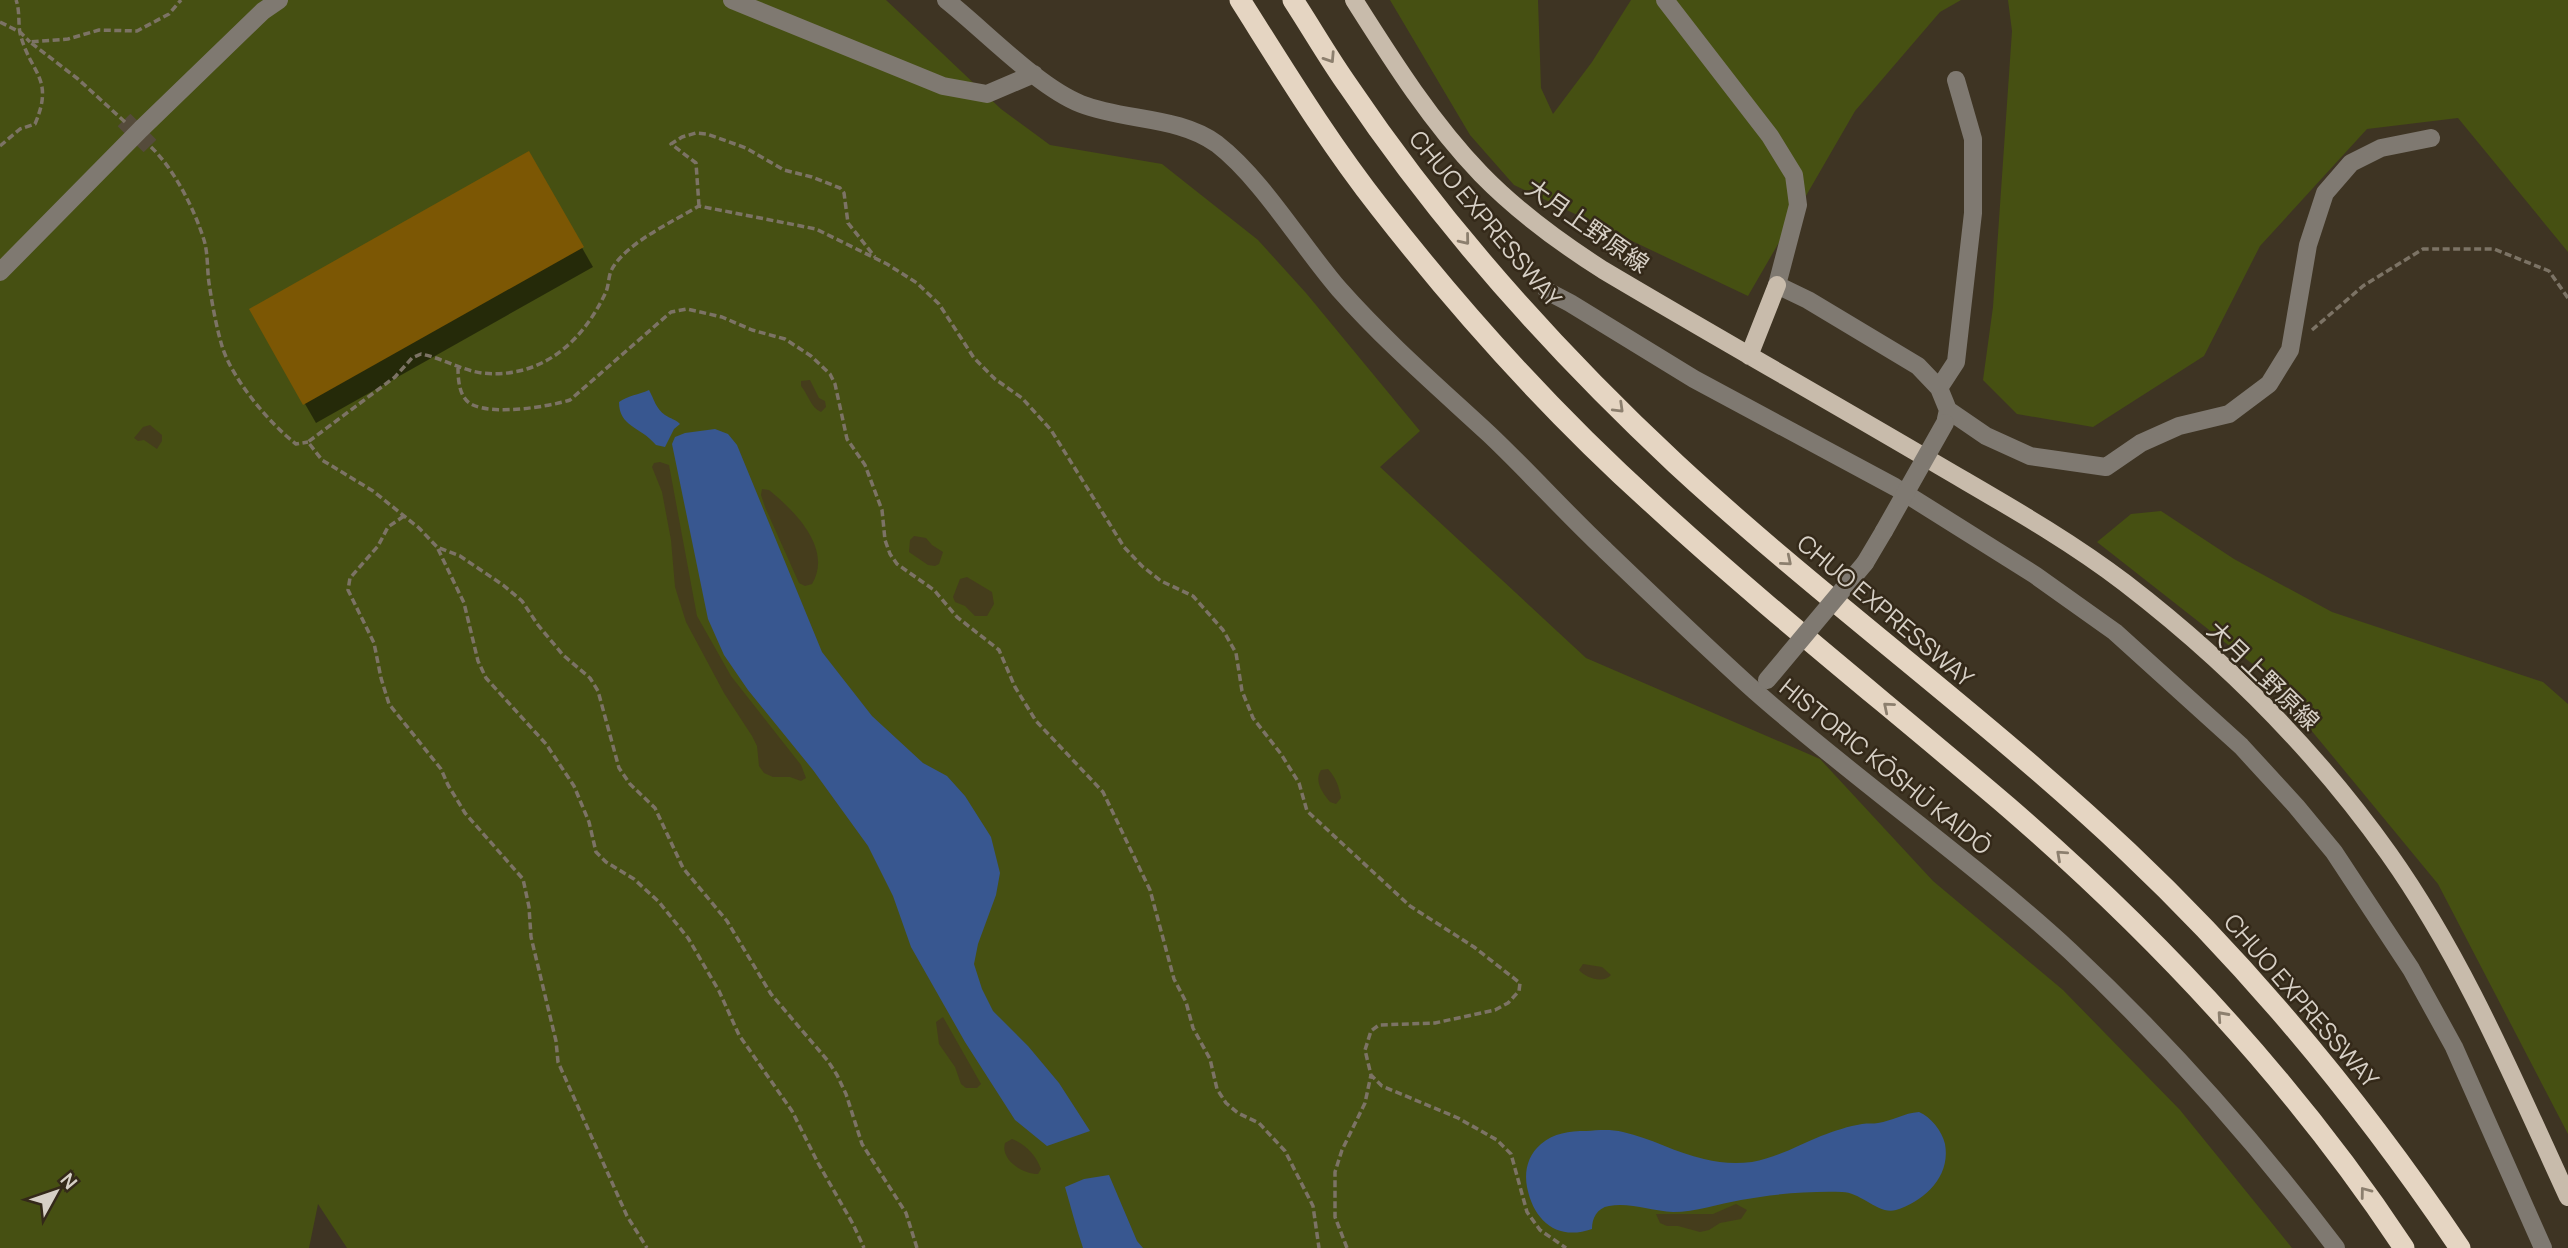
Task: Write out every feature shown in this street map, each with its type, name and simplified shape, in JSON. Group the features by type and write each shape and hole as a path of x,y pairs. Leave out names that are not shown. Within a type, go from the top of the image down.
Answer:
{"highway":[{"path":"1240,0 1306,104 1379,206 1462,306 1554,408 1651,503 2010,809 2178,966 2256,1053 2315,1126 2404,1248"},
{"name":"CHUO EXPRESSWAY","path":"1293,0 1349,88 1419,183 1493,274 1583,373 1676,464 1767,544 2039,772 2127,851 2217,940 2289,1020 2358,1105 2460,1248"}],"main road":[{"name":"大月上野原線","path":"1354,0 1421,101 1451,140 1507,199 1538,226 1581,256 2035,522 2122,580 2208,652 2258,700 2342,792 2390,855 2424,908 2487,1022 2568,1197"},
{"path":"1749,356 1777,285"}],"street":[{"path":"0,272 151,120 264,10 279,0"},
{"path":"732,0 943,86 987,93 1034,74"},
{"path":"946,0 1034,74 1076,103 1108,113 1182,128 1213,141 1239,164 1339,288 1414,368 1490,436 1602,548 1762,686"},
{"path":"1665,0 1770,136 1794,175 1798,205 1777,285 1808,300 1918,366 1939,388 1947,417 2030,456 2106,467 2141,443 2179,426 2229,414 2269,384 2290,350 2308,245 2325,193 2351,163 2381,148 2431,138"},
{"path":"1939,388 1956,362 1973,213 1973,139 1956,80"},
{"path":"1547,291 1706,386 1884,481 2035,575 2115,632 2241,746 2334,852 2411,969 2454,1047 2543,1248"},
{"name":"HISTORIC KŌSHŪ KAIDŌ","path":"1947,417 1865,563 1762,686 2070,951 2186,1067 2285,1180 2336,1248"}],"path":[{"path":"0,146 20,129 36,124 44,89 20,32 20,13 16,0"},
{"path":"30,42 68,39 99,30 137,31 169,14 181,0"},
{"path":"0,22 20,32 124,120"},
{"path":"699,206 696,163 671,144 696,133 708,134 746,148 785,170 839,188 844,193 848,223 875,258"},
{"path":"150,146 160,155 186,199 204,241 223,348 239,379 279,430 296,444 308,442 395,377 412,358 421,354 481,373 525,370 549,361 580,334 607,292 612,269 629,250 699,206 816,229 875,258 917,284 939,304 974,358 995,379 1022,398 1051,430 1124,547 1161,581 1193,596 1223,630 1236,653 1242,691 1253,718 1299,783 1307,811 1410,906 1474,947 1520,983 1519,991 1508,1003 1495,1010 1435,1023 1379,1025 1371,1031 1365,1050 1371,1075 1365,1103 1342,1150 1335,1172 1335,1217 1347,1248"},
{"path":"2290,350 2362,286 2423,248 2494,249 2549,271 2568,298"},
{"path":"458,367 462,395 471,405 523,409 553,405 570,400 671,312 687,309 722,317 752,330 785,339 825,368 835,384 847,439 864,465 881,510 890,554 897,564 934,590 957,617 999,650 1015,687 1036,721 1103,792 1150,890 1174,979 1186,1002 1197,1036 1210,1059 1217,1089 1226,1103 1238,1113 1259,1123 1285,1151 1313,1206 1319,1248"},
{"path":"308,442 322,460 373,491 437,547 464,603 478,661 486,678 545,744 574,786 589,822 596,852 606,862 634,879 659,902 688,938 719,991 740,1035 792,1111 864,1248"},
{"path":"404,516 388,527 378,546 350,578 348,590 374,643 389,704 441,769 465,813 523,879 529,907 531,937 556,1041 558,1062 627,1216 647,1248"},
{"path":"437,547 460,556 522,601 563,655 590,678 598,691 619,768 630,784 655,808 683,869 727,921 771,994 832,1068 846,1094 862,1144 906,1213 917,1248"},
{"path":"1371,1075 1382,1086 1458,1118 1497,1140 1511,1154 1527,1212 1540,1230 1566,1248"}],"green space":[{"path":"0,0 886,0 1001,109 1050,145 1162,164 1258,240 1306,293 1420,431 1380,467 1586,658 1820,759 1933,881 2063,990 2180,1110 2292,1248 347,1248 318,1204 309,1248 0,1248"},
{"path":"1390,0 1538,0 1541,88 1553,114 1592,62 1631,0 1961,0 1940,12 1855,111 1748,296 1514,185 1470,135"},
{"path":"2008,0 2568,0 2568,252 2458,118 2367,129 2260,246 2204,356 2093,427 2017,414 1983,380 1993,307 2012,31"},
{"path":"2161,511 2234,559 2332,612 2543,682 2568,704 2568,1134 2438,884 2264,673 2097,542 2131,514"}],"sand":[{"path":"810,380 819,398 825,401 826,407 821,412 812,404 801,386 801,381"},
{"path":"150,425 162,435 157,449 144,440 138,441 134,438 143,427"},
{"path":"654,463 669,465 697,616 731,676 801,765 806,778 801,781 764,773 759,766 757,746 752,736 724,693 686,622 675,587 671,540 662,492 652,467"},
{"path":"762,489 769,490 790,509 808,532 818,558 812,584 805,586 799,583 765,507"},
{"path":"914,536 926,538 943,552 939,564 928,565 909,552 910,540"},
{"path":"967,577 992,592 994,604 987,616 975,616 965,606 955,602 953,597 960,579"},
{"path":"1328,769 1335,779 1341,798 1336,804 1330,802 1318,778 1321,770"},
{"path":"1583,964 1602,967 1611,975 1604,979 1590,977 1579,970"},
{"path":"943,1017 981,1084 977,1088 966,1088 961,1084 955,1067 939,1044 936,1022"},
{"path":"1012,1139 1033,1155 1041,1169 1038,1174 1020,1169 1009,1160 1004,1149 1005,1143"},
{"path":"1736,1204 1747,1210 1741,1219 1720,1223 1700,1232 1667,1226 1660,1223 1656,1214 1713,1214"}],"water":[{"path":"649,390 659,410 680,424 674,429 665,447 656,445 626,422 620,410 619,402"},
{"path":"715,429 728,434 737,445 822,652 872,716 923,763 947,776 965,796 991,837 1000,873 996,895 978,944 974,964 982,989 993,1011 1028,1046 1059,1083 1090,1131 1047,1146 1015,1120 965,1042 911,947 893,896 868,846 724,655 708,619 672,444 675,437 685,433"},
{"path":"1919,1112 1932,1121 1941,1134 1945,1144 1944,1167 1940,1177 1925,1194 1896,1210 1876,1207 1842,1192 1766,1196 1682,1212 1617,1205 1598,1211 1592,1229 1568,1232 1549,1226 1542,1219 1535,1210 1527,1187 1527,1169 1533,1153 1546,1140 1568,1132 1618,1131 1704,1159 1746,1163 1770,1158 1842,1129"},
{"path":"1109,1175 1137,1241 1143,1248 1083,1248 1065,1187 1084,1179"}],"building":[{"path":"529,151 584,247 303,405 249,309"}],"tunnel":[{"path":"124,120 150,146"}]}
